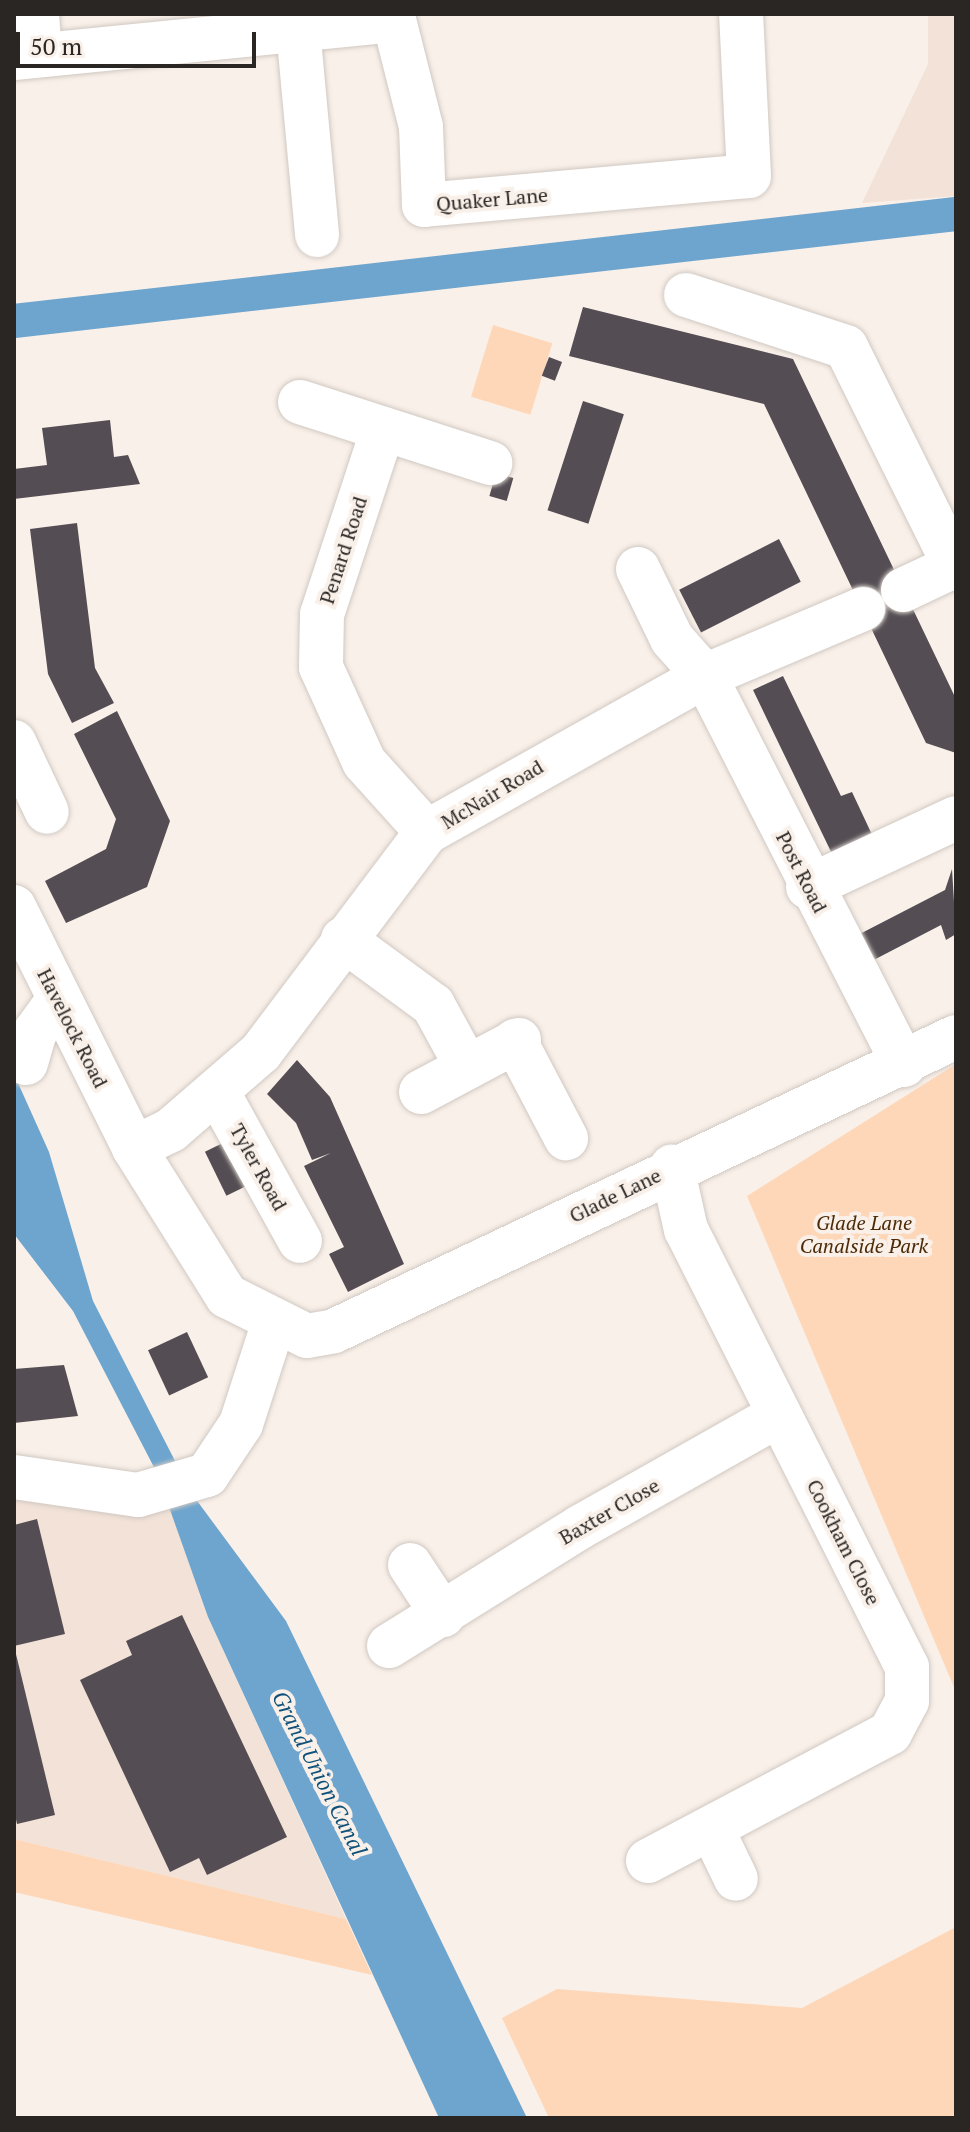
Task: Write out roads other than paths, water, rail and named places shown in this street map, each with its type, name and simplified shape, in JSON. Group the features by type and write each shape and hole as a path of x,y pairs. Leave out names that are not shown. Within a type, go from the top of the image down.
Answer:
{"street":[{"name":"Quaker Lane","path":"394,17 421,127 424,205 748,164 741,14"},
{"path":"30,42 298,29 394,17"},
{"path":"298,29 317,235"},
{"path":"686,295 846,347 955,567 903,590"},
{"path":"300,402 490,463"},
{"name":"Penard Road","path":"383,429 322,614 321,667 364,762 427,832"},
{"name":"Post Road","path":"638,569 672,639 705,676 808,887 931,1051"},
{"name":"McNair Road","path":"134,1148 218,1093 261,1052 343,939 427,832 705,676 863,609"},
{"path":"14,742 31,795"},
{"path":"808,887 956,818"},
{"name":"Havelock Road","path":"14,907 134,1148"},
{"path":"343,939 433,1005 467,1067"},
{"path":"26,1063 35,1032 58,1000"},
{"path":"421,1092 517,1041 566,1138"},
{"name":"Glade Lane","path":"134,1148 227,1296 273,1325 307,1336 334,1331 672,1167 931,1051"},
{"name":"Tyler Road","path":"218,1093 300,1241"},
{"name":"Cookham Close","path":"648,1861 890,1733 907,1701 907,1667 686,1230 672,1167"},
{"path":"14,1477 138,1495 207,1475 241,1424 273,1325"},
{"name":"Baxter Close","path":"389,1646 580,1527 779,1415"},
{"path":"410,1565 443,1615"},
{"path":"712,1829 736,1879"}],"water":[{"name":"Grand Union Canal","path":"14,1074 49,1152 93,1301 192,1494 286,1621 527,2118 439,2118 208,1617 157,1473 73,1311 14,1234"}],"waterway":[{"path":"14,321 956,214"}],"park label":[{"name":"Glade Lane Canalside Park","path":"864,1234"}]}
